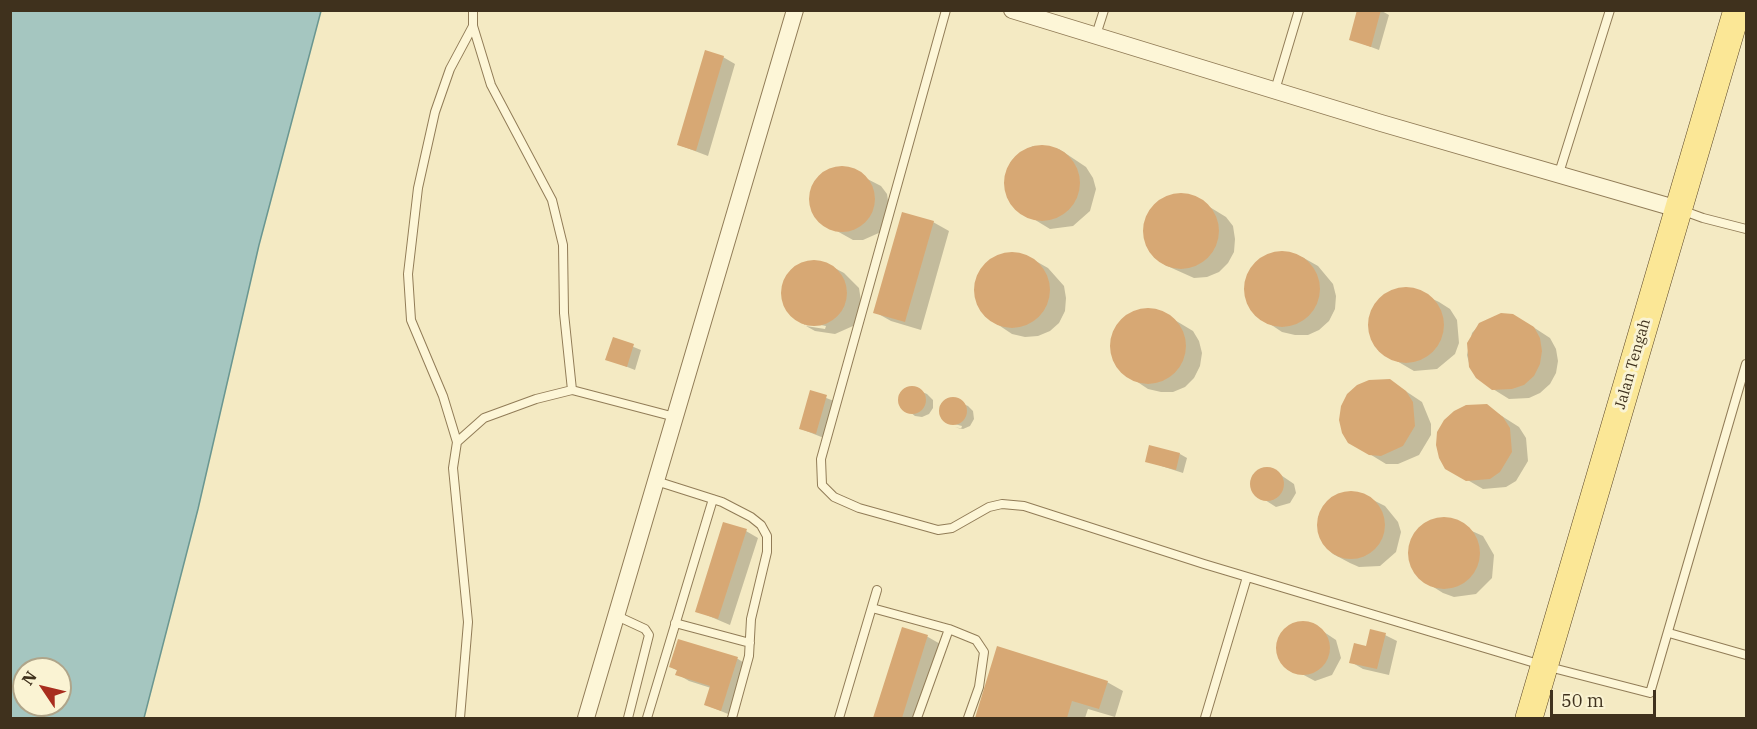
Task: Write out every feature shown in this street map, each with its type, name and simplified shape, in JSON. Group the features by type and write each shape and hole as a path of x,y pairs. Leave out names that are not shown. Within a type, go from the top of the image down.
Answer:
{"main road":[{"name":"Jalan Tengah","path":"1529,718 1737,10"}],"street":[{"path":"586,718 795,10"},
{"path":"1012,10 1678,209"}],"lane":[{"path":"473,10 473,26 491,85 552,200 563,245 564,313 572,390"},
{"path":"946,10 821,459 822,485 834,497 859,508 938,530 952,528 989,507 1002,504 1024,506 1246,577 1545,666 1650,693 1746,364"},
{"path":"1096,35 1104,10"},
{"path":"1275,90 1299,10"},
{"path":"1559,173 1610,10"},
{"path":"460,718 468,622 453,468 457,442 443,396 411,320 408,274 418,188 435,112 450,69 473,26"},
{"path":"1678,209 1746,229"},
{"path":"457,442 484,418 537,399 572,390 675,417"},
{"path":"656,481 713,499 751,517 761,525 767,536 767,552 753,610 749,656 732,718"},
{"path":"647,718 713,499"},
{"path":"1205,718 1246,577"},
{"path":"839,718 877,590"},
{"path":"872,608 949,629 976,640 984,652 979,687 968,718"},
{"path":"616,616 645,629 649,635 628,718"},
{"path":"675,622 750,643"},
{"path":"917,718 949,629"},
{"path":"1669,633 1746,655"}],"water":[{"path":"10,11 321,11 259,245 198,509 144,718 11,718"}],"building":[{"path":"1357,10 1381,10 1371,47 1349,40"},
{"path":"705,50 724,56 696,151 677,145"},
{"path":"1035,145 1049,145 1063,151 1074,162 1080,176 1077,198 1069,210 1049,221 1035,221 1021,215 1010,204 1004,190 1004,176 1010,162 1021,151"},
{"path":"842,166 855,169 865,176 872,186 875,199 872,212 865,222 855,229 842,232 829,229 819,222 812,212 809,199 812,186 819,176 829,169"},
{"path":"1174,193 1188,193 1202,199 1213,210 1219,224 1216,246 1208,258 1188,269 1174,269 1160,263 1149,252 1143,238 1143,224 1149,210 1160,199"},
{"path":"902,212 934,221 905,322 873,313"},
{"path":"1275,251 1289,251 1303,257 1314,268 1320,282 1317,304 1309,316 1289,327 1275,327 1261,321 1250,310 1244,296 1244,282 1250,268 1261,257"},
{"path":"1005,252 1019,252 1033,258 1044,269 1050,283 1047,305 1039,317 1019,328 1005,328 991,322 980,311 974,297 974,283 980,269 991,258"},
{"path":"808,260 820,260 832,265 842,275 847,293 845,306 832,321 820,326 808,326 796,321 786,311 781,299 781,287 786,275 796,265"},
{"path":"1399,287 1413,287 1427,293 1438,304 1444,318 1441,340 1433,352 1413,363 1399,363 1385,357 1374,346 1368,332 1368,318 1374,304 1385,293"},
{"path":"1141,308 1155,308 1169,314 1180,325 1186,339 1183,361 1175,373 1155,384 1141,384 1127,378 1116,367 1110,353 1110,339 1116,325 1127,314"},
{"path":"1501,313 1513,314 1534,327 1540,338 1542,351 1540,364 1534,376 1524,385 1512,389 1492,390 1476,378 1469,367 1467,343 1479,323"},
{"path":"613,337 634,344 627,367 605,360"},
{"path":"1390,379 1406,391 1413,402 1415,426 1403,446 1381,456 1369,455 1348,443 1342,433 1339,420 1341,406 1347,394 1357,385 1369,380"},
{"path":"912,386 922,390 926,400 922,410 912,414 902,410 898,400 902,390"},
{"path":"810,390 827,395 816,434 799,429"},
{"path":"953,397 963,401 967,411 963,421 953,425 943,421 939,411 943,401"},
{"path":"1487,404 1503,417 1510,428 1512,452 1500,472 1490,479 1466,481 1445,469 1436,445 1437,432 1444,420 1454,411 1466,405"},
{"path":"1149,445 1180,453 1176,470 1145,462"},
{"path":"1267,467 1279,472 1284,484 1279,496 1267,501 1255,496 1250,484 1255,472"},
{"path":"1344,491 1358,491 1370,496 1380,506 1385,525 1380,544 1370,554 1358,559 1344,559 1332,554 1322,544 1317,532 1317,518 1322,506 1332,496"},
{"path":"1444,517 1464,523 1474,533 1480,553 1474,573 1464,583 1444,589 1424,583 1414,573 1408,553 1414,533 1424,523"},
{"path":"723,522 747,529 718,619 695,612"},
{"path":"1303,621 1322,629 1330,648 1322,667 1303,675 1284,667 1276,648 1284,629"},
{"path":"902,627 928,635 902,718 873,718"},
{"path":"1370,629 1386,633 1377,669 1349,663 1354,643 1366,646"},
{"path":"678,639 738,657 721,711 704,705 710,686 675,675 677,670 669,667"},
{"path":"997,646 1108,681 1099,709 1072,701 1067,718 975,718"}]}
